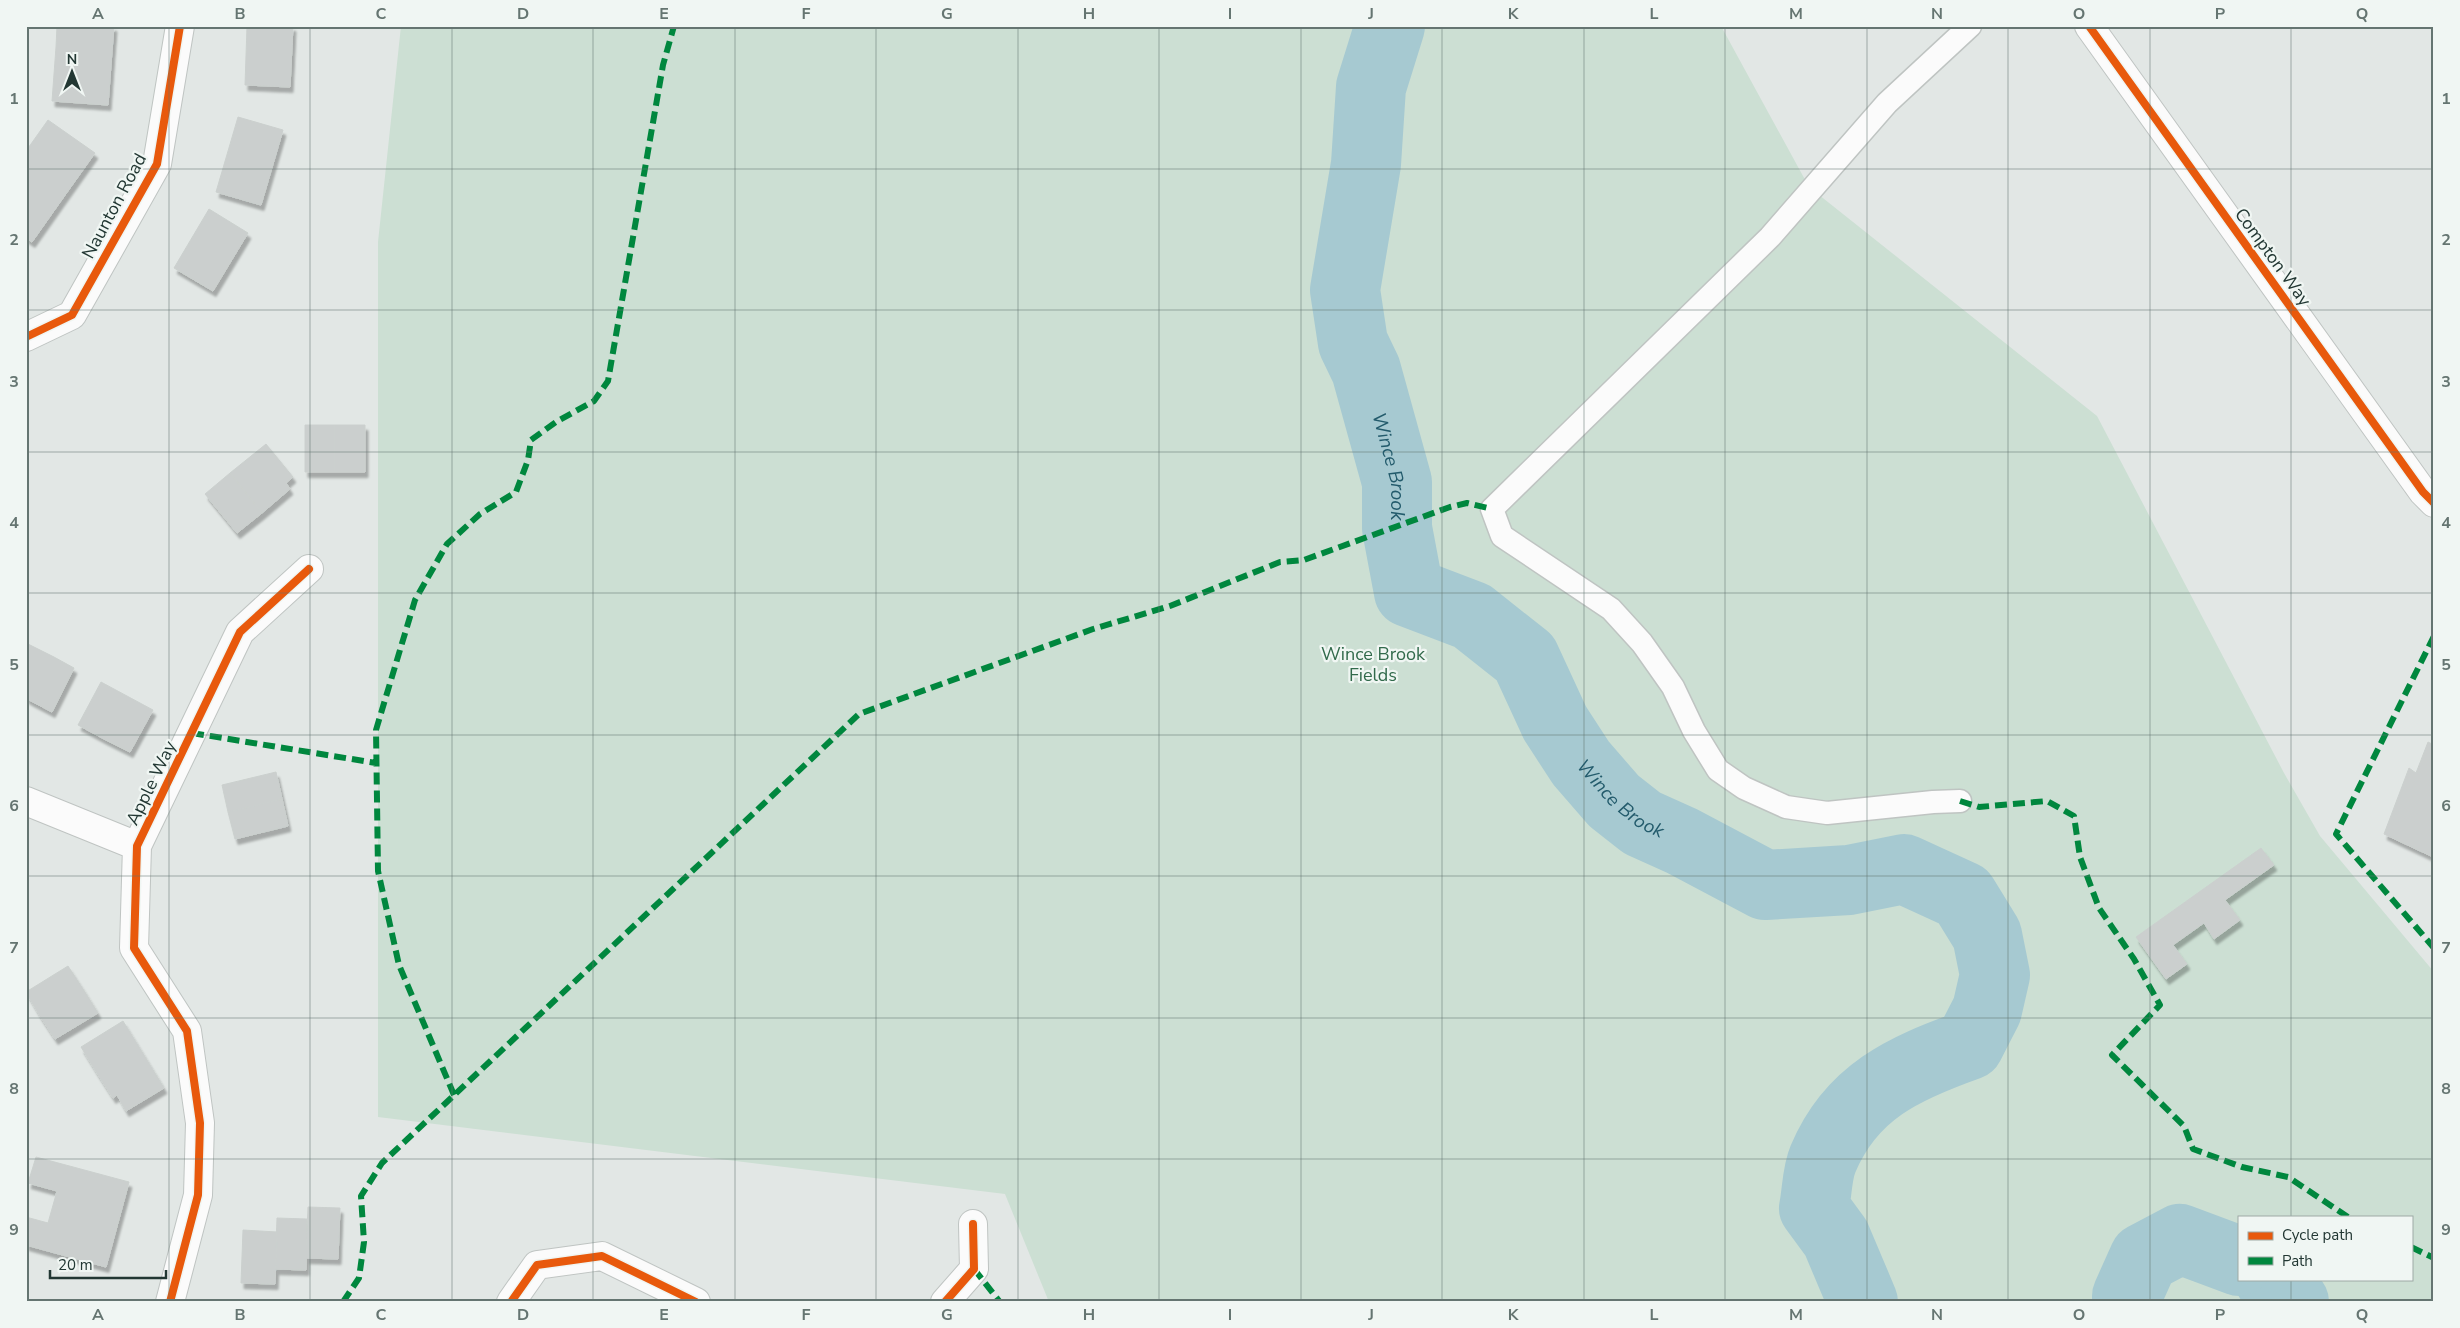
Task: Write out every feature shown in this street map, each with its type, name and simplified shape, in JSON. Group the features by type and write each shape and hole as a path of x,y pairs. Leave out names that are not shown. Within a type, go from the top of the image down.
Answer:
{"street":[{"name":"Naunton Road","path":"26,336 72,315 157,164 180,26"},
{"name":"Compton Way","path":"2089,26 2430,492"},
{"name":"Apple Way","path":"170,1302 198,1195 200,1123 187,1031 134,948 137,846 240,632 309,569"},
{"path":"26,801 137,846"},
{"path":"945,1302 974,1269 973,1224"},
{"path":"511,1302 537,1265 602,1256 696,1302"}],"lane":[{"path":"1960,801 1827,813 1786,806 1744,788 1718,770 1694,731 1673,687 1642,643 1617,616 1583,589 1502,536 1492,509 1770,237 1887,104 1970,26"}],"green space":[{"name":"Wince Brook Fields","path":"401,26 1721,26 1809,187 2097,416 2284,773 2320,836 2434,972 2434,1302 1049,1302 1005,1194 378,1117 378,242"}],"building":[{"path":"57,26 114,26 112,51 56,47"},
{"path":"247,26 293,26 290,87 245,85"},
{"path":"56,47 112,51 108,105 52,101"},
{"path":"238,117 283,130 261,205 216,192"},
{"path":"48,120 95,153 63,198 26,172 26,151"},
{"path":"26,172 63,198 32,242 26,238"},
{"path":"209,209 248,233 213,291 174,268"},
{"path":"305,425 335,425 335,472 305,472"},
{"path":"335,425 365,425 365,472 335,472"},
{"path":"266,444 293,477 286,483 290,489 262,513 230,473"},
{"path":"230,473 262,513 237,533 205,494"},
{"path":"26,643 54,657 31,701 26,698"},
{"path":"54,657 74,668 52,712 31,701"},
{"path":"101,682 127,696 104,739 78,725"},
{"path":"127,696 153,710 130,752 104,739"},
{"path":"2428,742 2434,745 2434,848 2431,856 2384,834 2409,768 2416,773"},
{"path":"276,772 282,799 228,812 222,785"},
{"path":"282,799 288,826 235,839 228,812"},
{"path":"2261,848 2274,865 2225,900 2240,920 2214,939 2204,923 2173,945 2187,964 2166,979 2136,937"},
{"path":"68,966 83,989 40,1016 26,992"},
{"path":"83,989 98,1013 55,1039 40,1016"},
{"path":"123,1021 139,1047 97,1073 81,1047"},
{"path":"139,1047 164,1088 126,1111 117,1095 113,1098 97,1073"},
{"path":"36,1157 129,1182 106,1267 26,1245 26,1217 48,1223 57,1191 28,1183"},
{"path":"308,1207 340,1208 338,1259 306,1258"},
{"path":"277,1218 307,1219 306,1270 275,1269"},
{"path":"243,1230 277,1232 275,1284 241,1283"}],"waterway":[{"name":"Wince Brook","path":"1390,26 1371,87 1366,164 1345,290 1353,343 1366,370 1397,482 1397,528 1409,592 1472,616 1525,658 1555,723 1581,763 1614,801 1642,823 1682,841 1765,885 1849,880 1904,869 1963,896 1987,935 1995,975 1987,1010 1969,1045 1923,1063 1882,1086 1864,1100 1848,1116 1823,1159 1818,1177 1814,1208 1836,1238 1863,1302"},
{"name":"Wince Brook","path":"2127,1302 2127,1296 2144,1258 2180,1239 2238,1261"},
{"name":"Wince Brook","path":"2270,1280 2294,1302"}],"marked path":[{"path":"454,1095 399,965 378,871 376,730 415,600 447,544 480,514 516,492 528,460 531,440 556,422 594,401 608,381 663,65 674,26"},
{"path":"343,1302 359,1278 364,1242 361,1196 382,1163 859,714 1093,629 1170,606 1280,562 1304,560 1450,507 1467,503 1492,509"},
{"path":"2434,636 2336,834 2434,948"},
{"path":"192,733 376,763"},
{"path":"1960,801 1979,807 2047,801 2074,816 2080,857 2099,908 2134,959 2160,1005 2112,1055 2184,1126 2193,1149 2242,1167 2288,1177 2346,1216"},
{"path":"2412,1247 2434,1258"},
{"path":"974,1269 1000,1302"}],"cycle path":[{"path":"26,337 72,315 157,164 180,26"},
{"path":"2089,26 2423,492 2434,503"},
{"path":"170,1302 198,1195 200,1123 187,1031 134,948 137,846 240,632 309,569"},
{"path":"945,1302 974,1269 973,1224"},
{"path":"511,1302 537,1265 602,1256 696,1302"}]}
